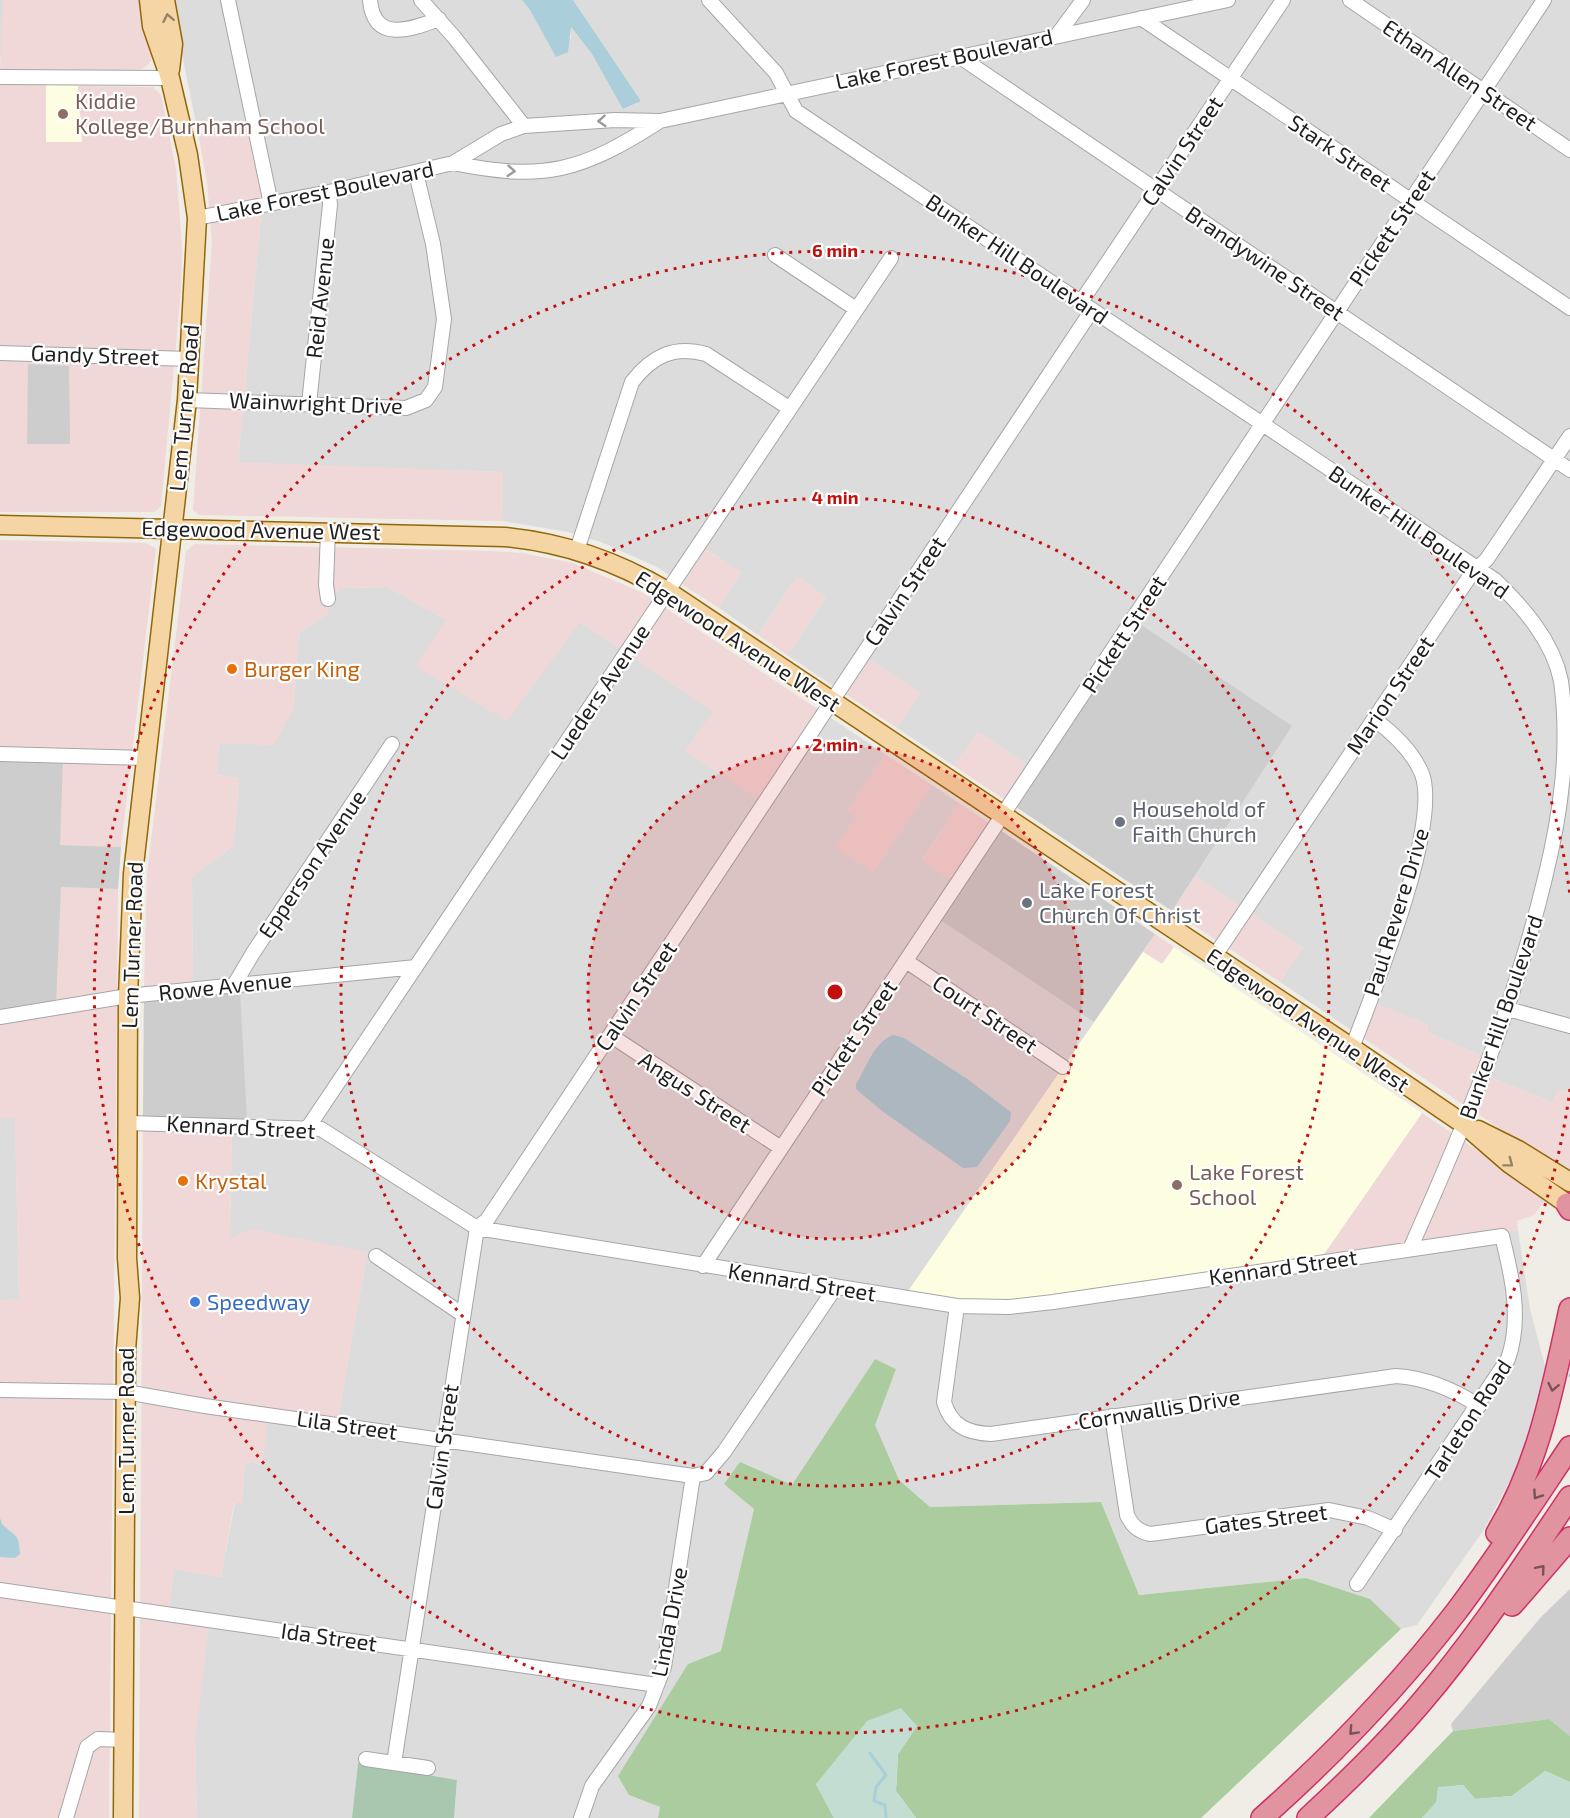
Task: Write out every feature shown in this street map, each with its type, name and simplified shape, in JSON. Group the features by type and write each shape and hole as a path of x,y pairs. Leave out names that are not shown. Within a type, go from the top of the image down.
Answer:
{"highway":[{"path":"1384,1699 1492,1542 1514,1502 1546,1417 1570,1309"},
{"path":"1262,1818 1333,1753 1384,1699 1461,1604 1570,1447"},
{"path":"1419,1706 1482,1626 1570,1497"},
{"path":"1308,1818 1470,1656 1570,1538"}],"main road":[{"name":"Lem Turner Road","path":"123,1818 126,1392 130,1298 128,996 133,874 187,400 196,218 188,155 170,78 152,26 149,0"},
{"name":"Lem Turner Road","path":"165,0 173,44 170,78"},
{"name":"Edgewood Avenue West","path":"0,525 505,537 577,550 636,573 668,591 1352,1048 1465,1125 1510,1164 1569,1206"},
{"name":"Edgewood Avenue West","path":"1465,1125 1518,1150 1570,1182"}],"street":[{"path":"228,0 271,204"},
{"path":"370,0 371,11 376,21 397,31 411,30 439,19"},
{"path":"421,0 439,19 524,126"},
{"name":"Bunker Hill Boulevard","path":"708,0 776,73 796,111 1478,568 1515,599 1541,635 1561,679 1566,715 1567,766 1555,837 1530,938 1508,1009 1465,1125 1410,1249"},
{"path":"1058,34 1083,0"},
{"name":"Lake Forest Boulevard","path":"196,218 329,192 453,163 501,135 524,126 615,120 660,121 1058,34 1228,0"},
{"name":"Calvin Street","path":"394,1763 477,1228 487,1220 831,701 1087,306 1157,189 1283,0"},
{"name":"Ethan Allen Street","path":"1350,0 1570,150"},
{"name":"Pickett Street","path":"703,1266 1544,0"},
{"name":"Stark Street","path":"1141,18 1570,308"},
{"name":"Brandywine Street","path":"960,57 1570,470"},
{"path":"0,77 170,78"},
{"name":"Lake Forest Boulevard","path":"453,163 529,173 560,170 621,146 660,121"},
{"name":"Wainwright Drive","path":"187,400 406,408 426,400 435,387 444,319 433,244 416,173"},
{"name":"Reid Avenue","path":"309,404 330,206 329,192"},
{"path":"775,255 856,309"},
{"name":"Lueders Avenue","path":"309,1126 891,258"},
{"path":"577,550 632,382 643,367 656,357 673,351 690,350 706,354 789,408"},
{"name":"Gandy Street","path":"0,353 190,359"},
{"name":"Marion Street","path":"1214,957 1470,576 1478,568 1570,436"},
{"path":"328,531 326,585 328,599"},
{"name":"Paul Revere Drive","path":"1352,1048 1387,956 1412,871 1425,815 1426,791 1421,773 1401,743 1374,719"},
{"name":"Epperson Avenue","path":"234,985 392,744"},
{"path":"0,754 146,758"},
{"name":"Court Street","path":"906,961 1063,1066"},
{"name":"Rowe Avenue","path":"0,1017 128,996 416,967"},
{"path":"1508,1009 1543,1021 1570,1026"},
{"name":"Angus Street","path":"610,1035 781,1148"},
{"name":"Kennard Street","path":"129,1123 309,1126 332,1134 477,1228 835,1288 957,1306 1009,1307 1053,1302 1502,1236"},
{"name":"Tarleton Road","path":"1357,1584 1509,1359 1515,1333 1514,1301 1502,1236"},
{"path":"376,1256 462,1314"},
{"path":"699,1475 724,1452 835,1288"},
{"name":"Cornwallis Drive","path":"957,1306 944,1402 947,1414 962,1428 973,1433 991,1434 1396,1376 1414,1377 1438,1384 1479,1406"},
{"name":"Lila Street","path":"0,1390 126,1392 205,1406 699,1475"},
{"name":"Gates Street","path":"1112,1416 1127,1515 1135,1528 1150,1534 1329,1510 1368,1518 1395,1530"},
{"name":"Linda Drive","path":"581,1818 592,1786 649,1706 657,1685 671,1630 699,1475"},
{"name":"Ida Street","path":"0,1590 657,1685"},
{"path":"66,1818 87,1747 98,1739 125,1740"},
{"path":"366,1759 428,1768"}],"shaded area":[{"path":"0,0 3,0 3,55 0,58"},
{"path":"3,0 142,0 152,57 150,63 142,69 117,71 0,71"},
{"path":"171,0 522,0 530,10 571,39 570,26 592,54 624,109 641,101 573,0 1570,0 1570,1092 1559,1090 1552,1102 1481,1074 1487,1058 1427,1032 1428,1024 1374,1004 1363,1038 1280,982 1303,948 1195,876 1291,726 1039,773 978,732 954,766 897,728 920,693 844,693 787,655 826,597 797,577 758,635 719,608 741,572 705,549 683,584 657,567 601,542 568,532 502,521 503,472 238,463 263,194 247,124 198,133"},
{"path":"0,83 46,85 46,142 82,142 78,86 153,87 161,95 176,169 182,247 181,290 161,506 155,512 0,512"},
{"name":"Kiddie Kollege/Burnham School","path":"46,85 78,86 82,142 46,142"},
{"path":"248,124 263,194 238,462 503,472 502,521 199,515 193,510 212,242 207,182 198,133"},
{"path":"28,364 69,366 70,444 27,444"},
{"path":"0,540 146,543 156,549 121,847 60,845 0,759"},
{"path":"194,544 491,551 522,553 573,563 643,593 819,710 761,801 685,751 713,711 580,622 507,721 415,666 446,620 388,587 339,588 326,615 299,633 293,710 274,745 219,744 217,775 239,778 233,846 192,877 193,985 144,986 147,874 186,552"},
{"path":"704,549 742,572 719,608 683,585"},
{"path":"797,577 826,597 787,655 758,635"},
{"path":"388,587 446,620 580,622 713,711 819,710 885,754 847,811 855,816 873,872 932,785 959,803 922,860 961,887 940,919 1094,1022 907,1293 1322,1257 1518,1230 1530,1309 1546,1370 1525,1453 1483,1531 1417,1625 1401,1629 1370,1599 1306,1578 1138,1595 1101,1502 930,1507 899,1480 874,1425 896,1369 875,1359 792,1486 741,1463 725,1484 754,1509 721,1651 688,1664 629,1795 660,1807 658,1818 454,1818 457,1780 358,1763 352,1818 197,1818 195,1741 167,1618 174,1569 221,1577 235,1502 242,1503 245,1462 262,1464 269,1409 338,1420 367,1252 230,1238 232,1119 246,1120 193,985 192,877 233,846 239,778 217,775 219,744 293,710 299,633 326,615 339,588","holes":["904,1038 966,1078 1011,1112 856,1084 862,1075"]},
{"path":"1137,622 1292,726 1172,911 1016,807"},
{"path":"866,657 921,693 897,728 844,693"},
{"path":"978,732 1039,773 1016,807 954,766"},
{"path":"885,754 932,785 873,872 835,847 855,817 847,811"},
{"path":"0,759 63,761 60,845 121,847 118,889 61,887 56,1003 0,1012"},
{"path":"959,803 1000,830 961,887 922,861"},
{"path":"1000,830 1155,934 1094,1022 939,919"},
{"path":"1195,876 1303,948 1280,982 1172,911"},
{"path":"61,887 118,889 109,1818 0,1818 0,1301 19,1299 15,1118 0,1118 0,1012 59,918"},
{"path":"1155,934 1174,947 1163,964 1143,952"},
{"name":"Lake Forest School","path":"1174,947 1422,1113 1322,1257 1027,1301 986,1303 906,1294 1143,952 1162,964"},
{"path":"193,985 240,990 247,1120 143,1117 144,986"},
{"path":"1374,1003 1428,1024 1427,1032 1487,1058 1481,1074 1552,1102 1559,1090 1570,1092 1570,1175 1363,1038"},
{"path":"1422,1113 1547,1197 1534,1215 1517,1221 1518,1230 1322,1257"},
{"path":"15,1117 19,1299 0,1301 0,1118"},
{"path":"143,1117 232,1119 230,1238 251,1229 367,1252 338,1420 269,1410 263,1464 245,1462 242,1503 234,1503 221,1577 174,1569 168,1618 209,1624 195,1741 197,1818 139,1818"},
{"path":"1570,1589 1570,1736 1549,1719 1453,1731 1451,1724 1541,1617"},
{"path":"901,1708 917,1726 898,1754 896,1791 916,1818 834,1818 816,1784 867,1721"},
{"path":"358,1763 457,1780 454,1818 352,1818"},
{"path":"1545,1771 1570,1782 1570,1818 1422,1818 1436,1802 1438,1787 1463,1785 1475,1799 1512,1796"}],"green space":[{"path":"875,1359 896,1369 875,1425 899,1480 930,1507 1101,1502 1139,1595 1306,1578 1370,1599 1401,1629 1201,1818 916,1818 896,1791 898,1754 917,1726 816,1784 834,1818 658,1818 660,1807 629,1795 618,1776 688,1664 721,1651 754,1509 724,1484 740,1462 792,1485"},
{"path":"1549,1719 1570,1736 1570,1782 1545,1771 1512,1796 1475,1799 1463,1785 1438,1788 1437,1802 1422,1818 1369,1818 1453,1731"}],"water":[{"path":"522,0 573,0 641,101 623,109 592,54 571,27 568,52 556,57"},
{"path":"893,1035 904,1038 966,1078 1011,1112 1010,1121 977,1167 963,1168 882,1111 856,1089 856,1084 875,1050"},
{"path":"0,1518 2,1524 17,1538 20,1554 15,1558 0,1557"}],"waterway":[{"path":"870,1753 886,1775 876,1787 874,1801 885,1805 886,1818"}],"place":[{"name":"Kiddie Kollege/Burnham School","path":"63,114"},
{"name":"Burger King","path":"232,669"},
{"name":"Household of Faith Church","path":"1120,822"},
{"name":"Lake Forest Church Of Christ","path":"1027,903"},
{"name":"Krystal","path":"183,1181"},
{"name":"Lake Forest School","path":"1177,1185"},
{"name":"Speedway","path":"195,1302"}]}
